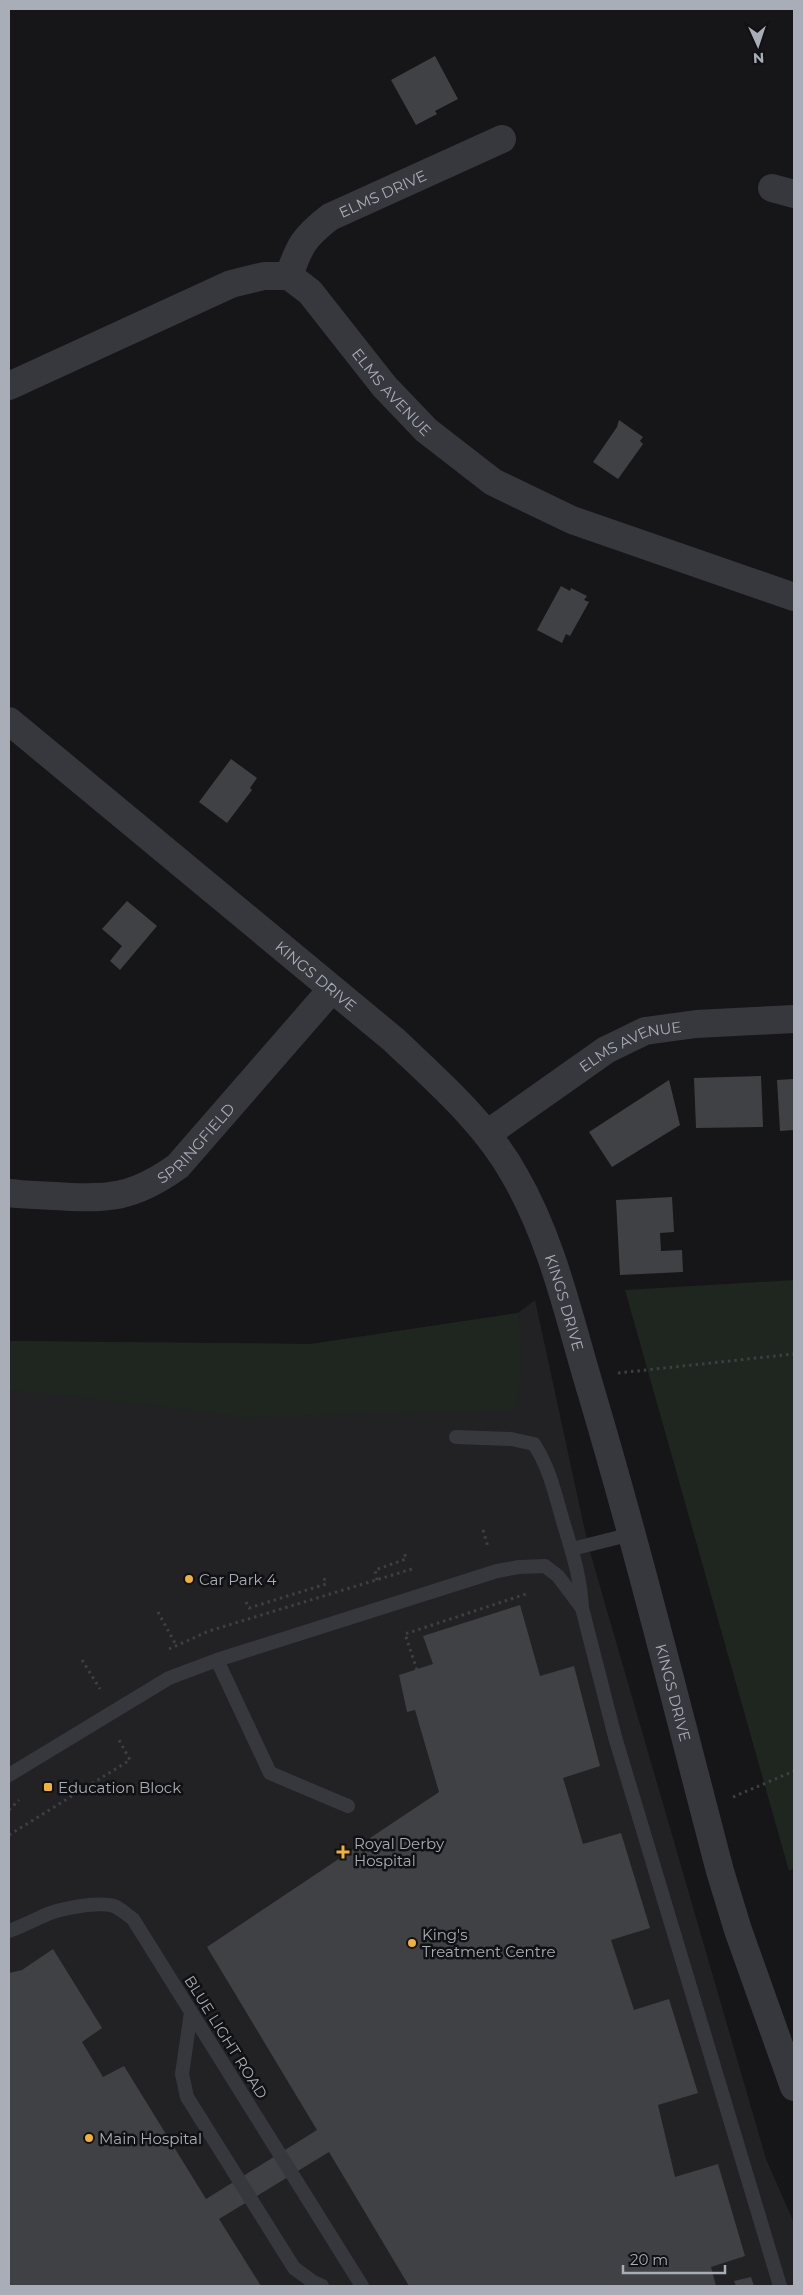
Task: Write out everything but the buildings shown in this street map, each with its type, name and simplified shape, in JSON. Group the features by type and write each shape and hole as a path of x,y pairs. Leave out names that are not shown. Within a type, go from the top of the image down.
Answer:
{"street":[{"name":"ELMS DRIVE","path":"289,276 297,252 309,233 330,217 502,139"},
{"path":"9,386 232,284 264,276 289,276"},
{"name":"ELMS AVENUE","path":"289,276 310,292 384,386 426,430 493,482 572,520 794,597"},
{"name":"KINGS DRIVE","path":"9,721 394,1040 432,1076 487,1134 516,1176 542,1233 571,1318 632,1534 704,1809 738,1930 787,2047 794,2087"},
{"name":"SPRINGFIELD","path":"9,1192 104,1198 137,1190 162,1177 178,1166 332,989"},
{"name":"ELMS AVENUE","path":"487,1134 606,1050 645,1031 696,1024 794,1018"}],"lane":[{"path":"456,1438 510,1439 534,1444 544,1460 580,1578 582,1608 617,1746 780,2286"},
{"path":"572,1549 632,1534"},
{"path":"9,1775 170,1678 217,1660 497,1571 519,1567 545,1566 553,1571 582,1608"},
{"path":"217,1660 270,1773 348,1806"},
{"name":"BLUE LIGHT ROAD","path":"9,1931 26,1926 42,1916 71,1908 98,1904 114,1906 133,1919 362,2286"},
{"path":"192,2012 182,2074 187,2097 294,2268 313,2282 322,2286"}],"path":[{"path":"587,1378 794,1354"},
{"path":"482,1530 488,1547"},
{"path":"377,1580 375,1570 406,1559 404,1552"},
{"path":"417,1670 405,1634 526,1594 519,1567"},
{"path":"246,1602 249,1608 326,1584 323,1575"},
{"path":"288,1596 291,1606"},
{"path":"158,1612 176,1645"},
{"path":"82,1660 100,1688"},
{"path":"9,1835 130,1760 118,1740 110,1745"},
{"path":"704,1809 794,1771"},
{"path":"9,1810 25,1796"}],"shaded area":[{"path":"794,1280 794,1868 789,1871 625,1290"},
{"name":"Royal Derby Hospital","path":"535,1300 588,1545 766,2159 794,2223 794,2286 9,2286 9,1341 311,1344 518,1313"},
{"path":"518,1313 521,1362 516,1410 243,1417 127,1402 9,1390 9,1341 311,1344"}],"place":[{"name":"Car Park 4","path":"189,1579"},
{"name":"Education Block","path":"48,1787"},
{"name":"Royal Derby Hospital","path":"343,1852"},
{"name":"King's Treatment Centre","path":"412,1943"},
{"name":"Main Hospital","path":"89,2138"}]}
